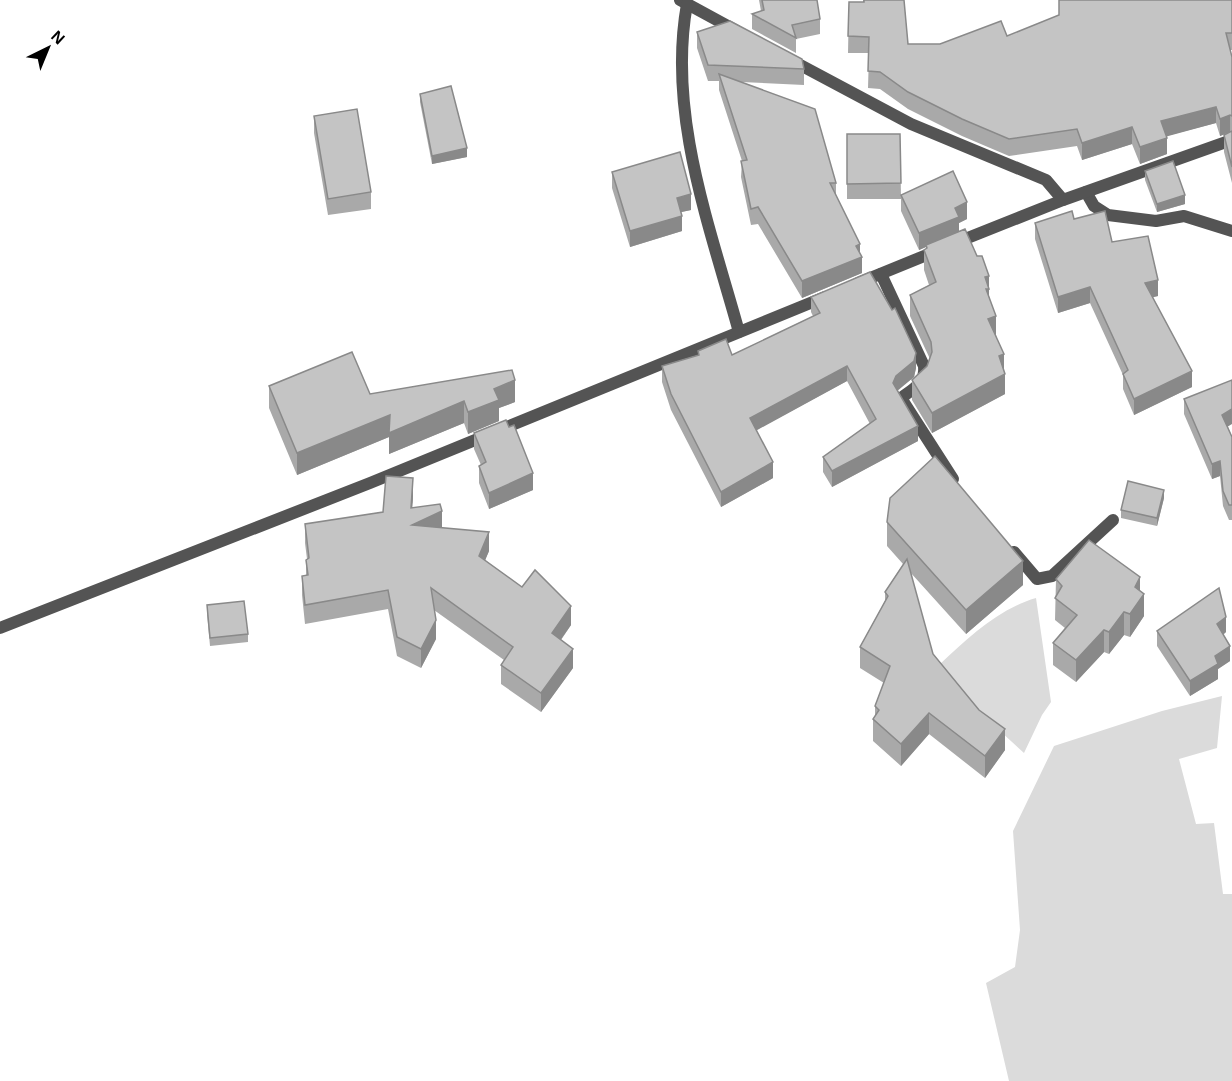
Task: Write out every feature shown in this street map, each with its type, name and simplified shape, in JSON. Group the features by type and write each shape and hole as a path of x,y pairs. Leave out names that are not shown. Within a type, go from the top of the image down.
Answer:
{"street":[{"path":"739,332 693,165 681,39 684,2 746,35"},
{"path":"775,51 911,124 1046,180 1063,200"},
{"path":"0,628 370,483 1063,200 1232,140"},
{"path":"1086,192 1094,206 1108,215 1156,221 1184,216 1232,231"},
{"path":"881,274 924,366 925,375 920,384 901,398 948,474 963,492"},
{"path":"1007,544 1037,579 1052,576 1113,520"}],"shaded area":[{"path":"1036,598 1051,702 1042,715 1024,753 963,697 940,664 996,617"},
{"path":"1222,696 1217,748 1179,759 1196,824 1214,823 1223,894 1232,894 1232,1081 1009,1081 986,983 1015,967 1020,930 1013,831 1054,746 1162,711"}],"building":[{"path":"762,0 817,0 820,19 792,25 796,38 752,14 764,10"},
{"path":"864,0 904,0 908,44 940,44 1001,21 1007,36 1059,15 1059,0 1232,0 1232,33 1226,33 1232,57 1232,116 1220,119 1216,107 1161,121 1167,138 1140,147 1132,127 1082,143 1077,129 1009,139 908,92 880,72 868,71 869,37 848,36 849,2 864,2"},
{"path":"730,21 802,59 804,69 708,65 697,32"},
{"path":"719,74 815,109 836,183 830,183 860,244 856,246 862,257 802,281 758,207 751,209 741,161 747,160"},
{"path":"451,86 467,148 432,156 420,94"},
{"path":"357,109 371,192 328,199 314,116"},
{"path":"1232,131 1232,167 1224,135"},
{"path":"847,134 900,134 901,183 847,184"},
{"path":"680,152 691,194 677,198 682,216 630,231 612,172"},
{"path":"1173,161 1185,195 1157,204 1145,171"},
{"path":"953,171 967,202 955,208 959,217 919,233 901,195"},
{"path":"1072,211 1074,219 1105,211 1112,242 1148,236 1158,280 1145,283 1192,371 1134,399 1123,374 1128,370 1090,287 1058,297 1035,223"},
{"path":"965,229 977,256 982,256 989,276 985,277 989,289 986,289 996,316 988,319 1004,354 999,356 1005,374 932,413 912,380 927,366 932,352 931,342 910,295 936,282 924,250 927,248 926,245"},
{"path":"870,272 892,310 895,308 916,353 914,361 896,376 893,383 918,426 832,471 823,457 876,419 847,366 750,418 773,462 721,492 671,394 662,366 699,355 698,351 726,339 732,355 820,313 811,297"},
{"path":"352,352 370,394 512,370 515,380 494,389 499,400 468,412 464,401 389,433 390,415 297,453 269,386"},
{"path":"1232,380 1232,409 1222,415 1232,437 1232,505 1229,505 1223,491 1220,461 1212,464 1184,399"},
{"path":"506,420 509,427 514,425 533,473 489,493 479,466 486,462 474,433"},
{"path":"935,456 1023,561 966,610 887,522 890,498"},
{"path":"386,476 413,478 411,508 440,504 442,511 412,525 489,532 479,556 522,587 535,570 571,606 552,633 573,649 541,693 501,665 513,647 431,588 436,620 421,649 397,637 388,590 305,605 302,576 308,575 306,560 309,558 305,524 383,512"},
{"path":"1128,481 1164,490 1157,518 1121,510"},
{"path":"1089,540 1140,577 1135,587 1144,594 1130,614 1124,612 1109,632 1104,630 1076,660 1053,643 1077,615 1055,598 1062,586 1056,579"},
{"path":"907,559 933,654 979,710 1005,729 985,756 929,713 901,744 873,719 879,710 875,706 890,666 860,647 888,596 885,592"},
{"path":"1219,588 1226,617 1217,624 1230,646 1215,656 1218,664 1190,681 1157,631"},
{"path":"244,601 248,634 210,638 207,605"}]}
